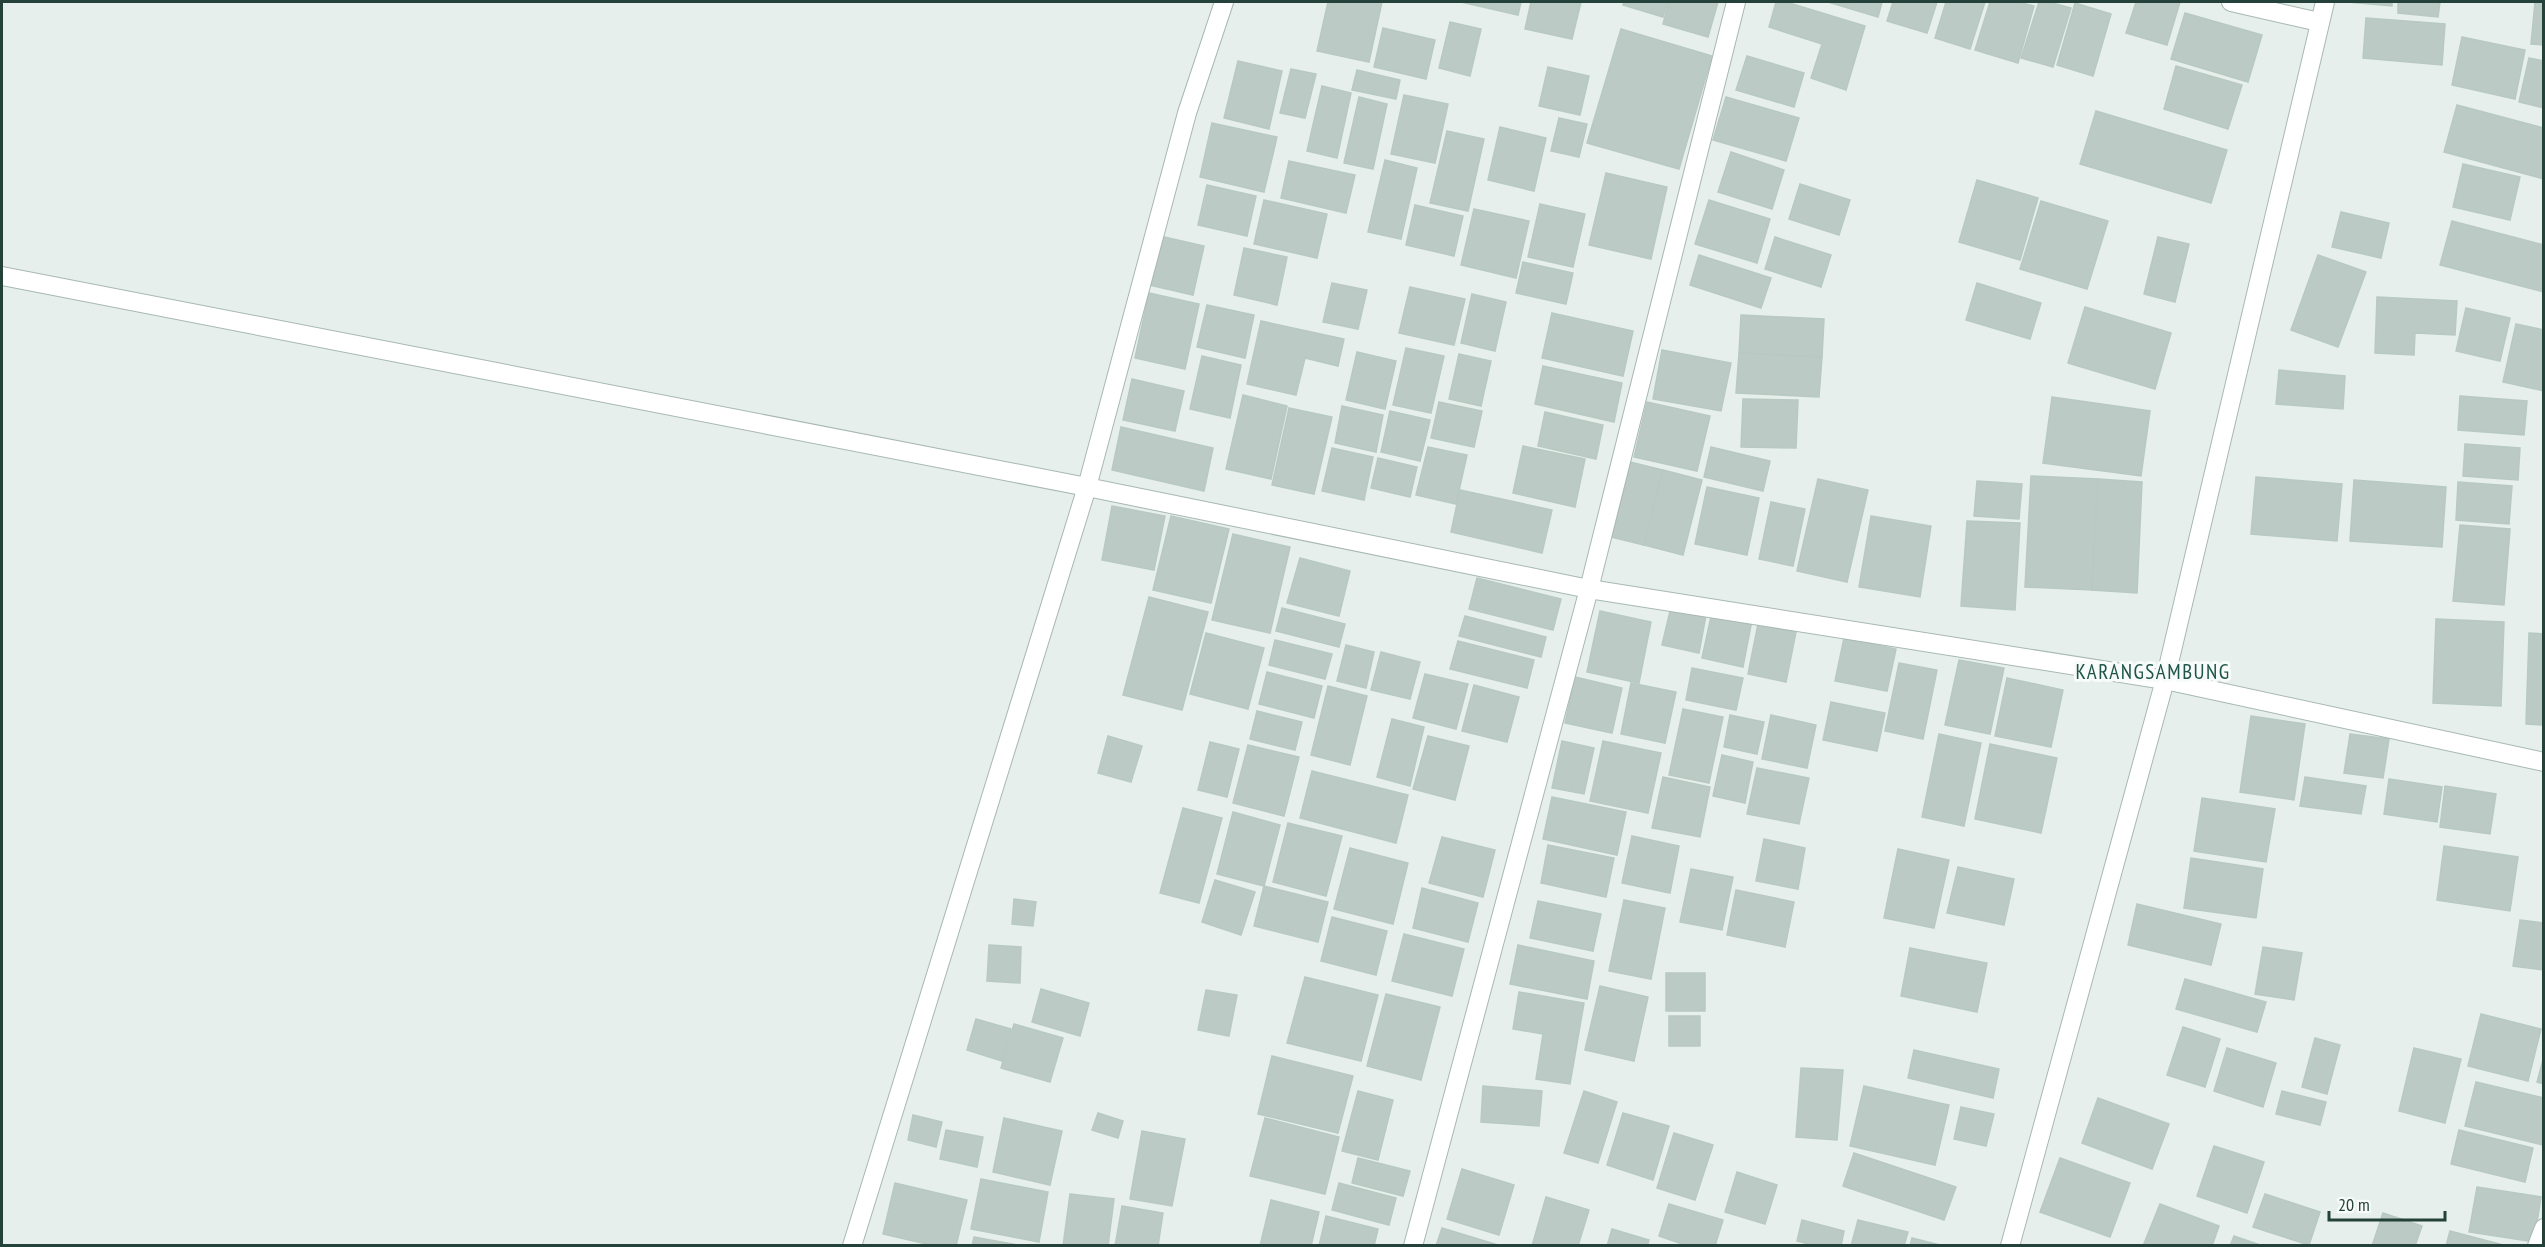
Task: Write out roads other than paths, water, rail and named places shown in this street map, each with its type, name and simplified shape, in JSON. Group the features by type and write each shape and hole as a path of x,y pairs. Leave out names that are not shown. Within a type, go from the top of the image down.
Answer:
{"street":[{"path":"852,1245 1087,487 1187,113 1224,2"},
{"path":"1413,1245 1589,589 1736,2"},
{"path":"2231,2 2319,22"},
{"path":"2010,1245 2165,680 2325,2"},
{"path":"2,276 1087,487 1589,589 2165,680 2544,762"},
{"path":"2537,1245 2544,1228"}],"district":[{"name":"KARANGSAMBUNG","path":"2153,671"}]}
